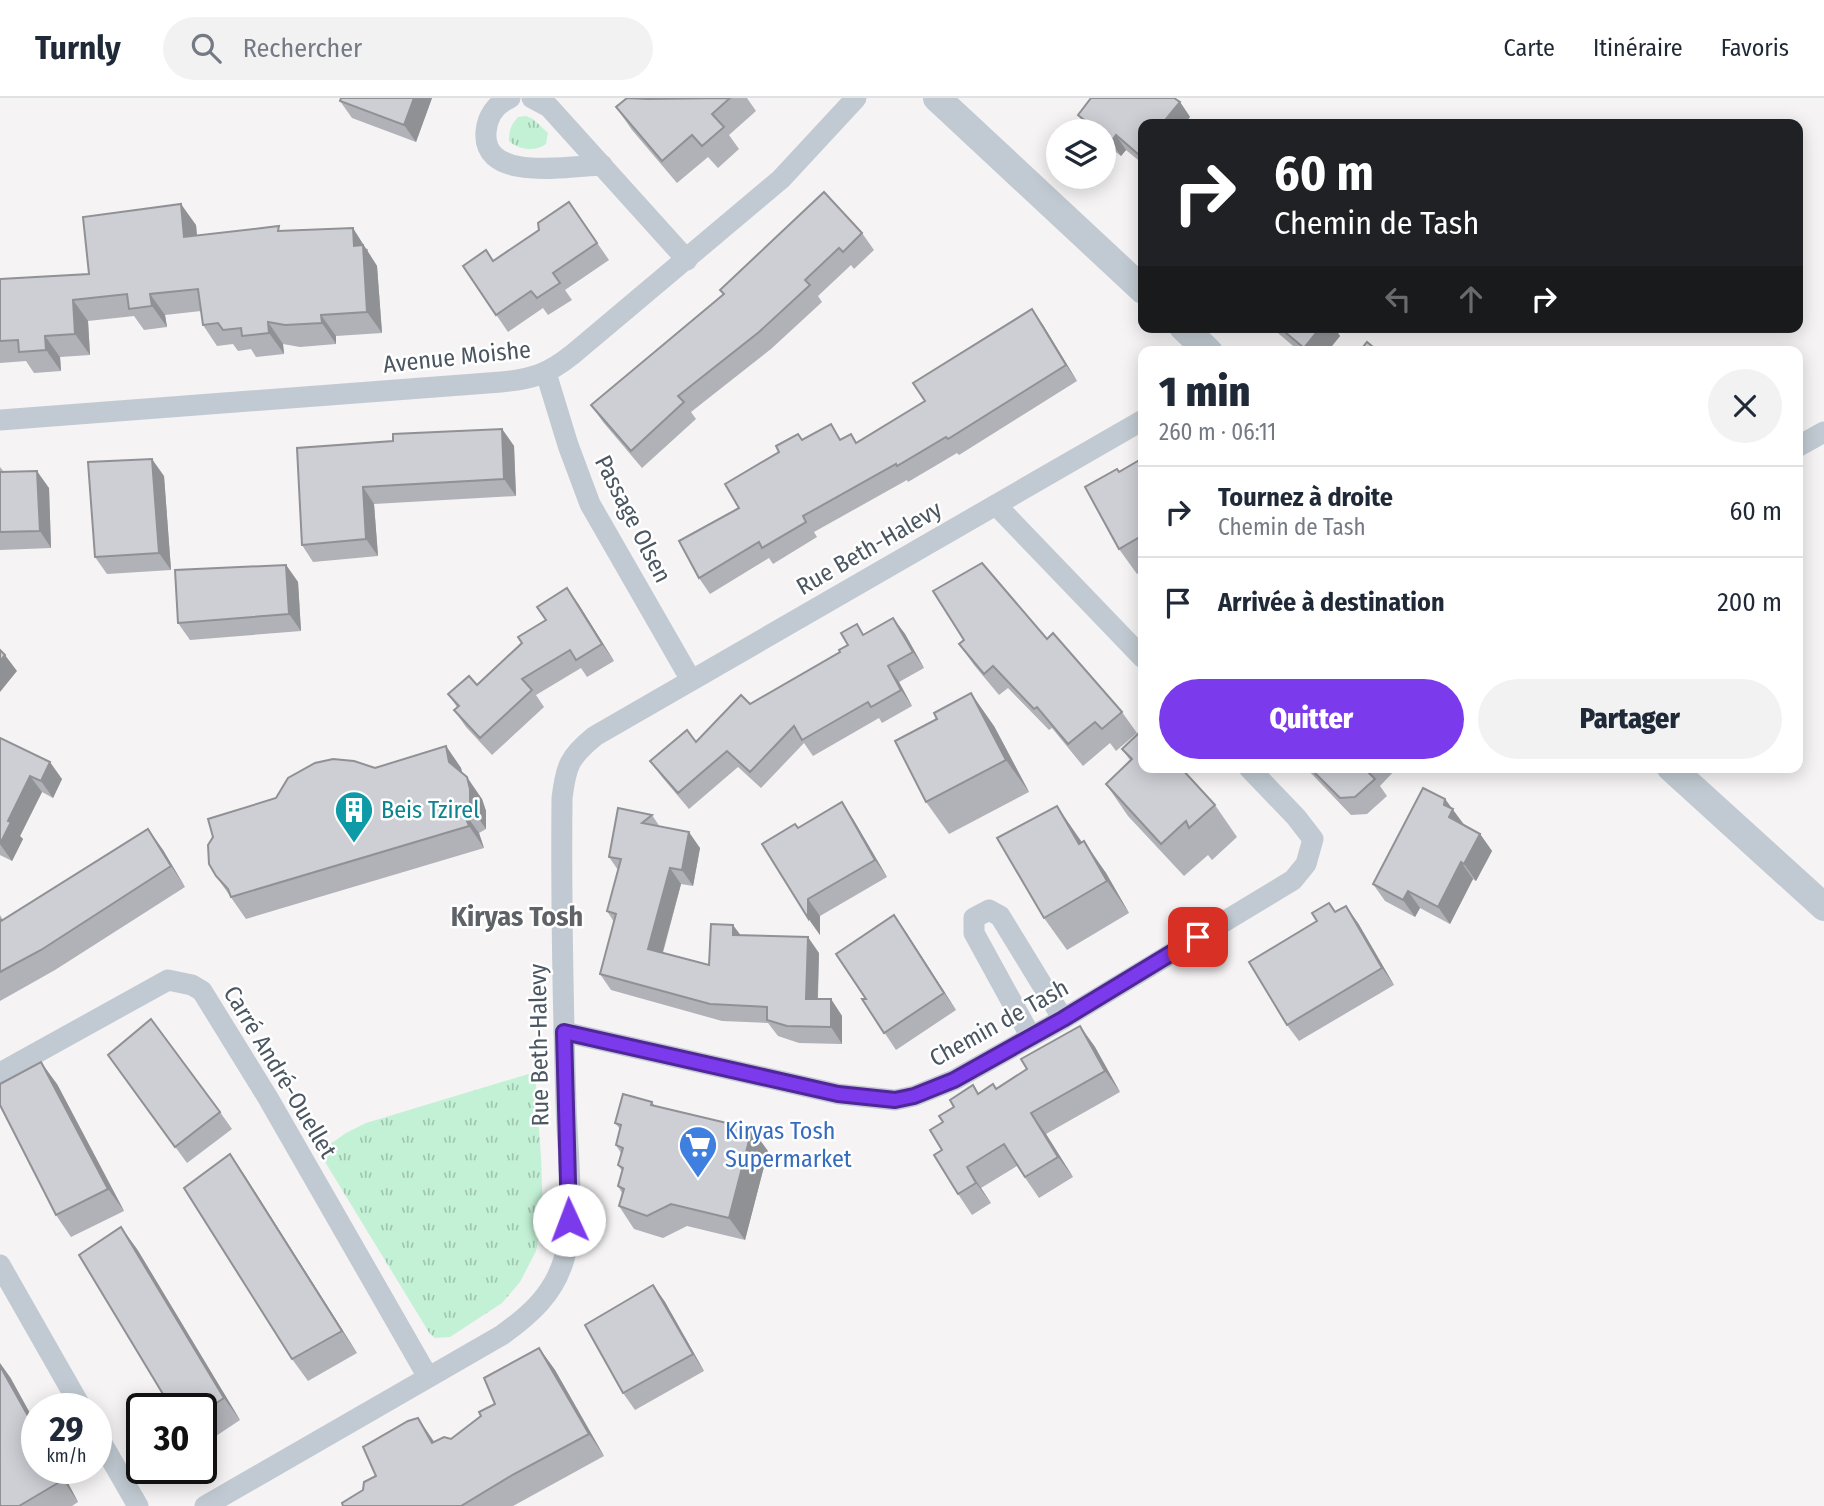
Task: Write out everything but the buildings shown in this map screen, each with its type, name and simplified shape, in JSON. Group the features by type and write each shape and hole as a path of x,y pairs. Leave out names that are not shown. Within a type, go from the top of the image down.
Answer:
{"street":[{"path":"510,98 494,110 486,127 486,142 495,158 508,165 522,167 602,165"},
{"path":"532,98 549,107 687,260"},
{"name":"Avenue Moishe","path":"0,420 518,381 546,373 687,260 781,179 856,98"},
{"path":"937,98 1138,285"},
{"path":"1189,333 1203,346"},
{"name":"Passage Olsen","path":"546,373 568,446 590,504 691,680"},
{"name":"Rue Beth-Halevy","path":"205,1506 502,1335 542,1302 552,1285 565,1258 569,1220 562,799 569,762 577,751 595,736 1138,423"},
{"path":"1803,444 1824,432"},
{"path":"996,505 1138,653"},
{"name":"Chemin de Tash","path":"564,1032 838,1094 895,1100 931,1090 1063,1019 1293,880 1306,864 1313,839 1254,773"},
{"path":"1677,773 1824,907"},
{"path":"1031,1037 974,933 974,918 989,910 1000,916 1063,1019"},
{"name":"Carré André-Ouellet","path":"0,1073 168,980 192,985 202,991 268,1098 428,1377"},
{"path":"0,1265 73,1393"},
{"path":"112,1461 138,1506"}],"green space":[{"path":"526,116 548,133 546,144 527,149 509,141 510,131 518,117"},
{"path":"535,1072 543,1215 536,1251 520,1282 502,1303 450,1337 435,1338 430,1334 319,1152 366,1123"}],"place":[{"name":"Beis Tzirel","path":"354,844"},
{"name":"Kiryas Tosh Supermarket","path":"698,1179"}],"district":[{"name":"Kiryas Tosh","path":"517,916"}],"route":[{"path":"569,1220 564,1032 838,1094 895,1100 914,1096 954,1080 1063,1019 1198,937"}]}
